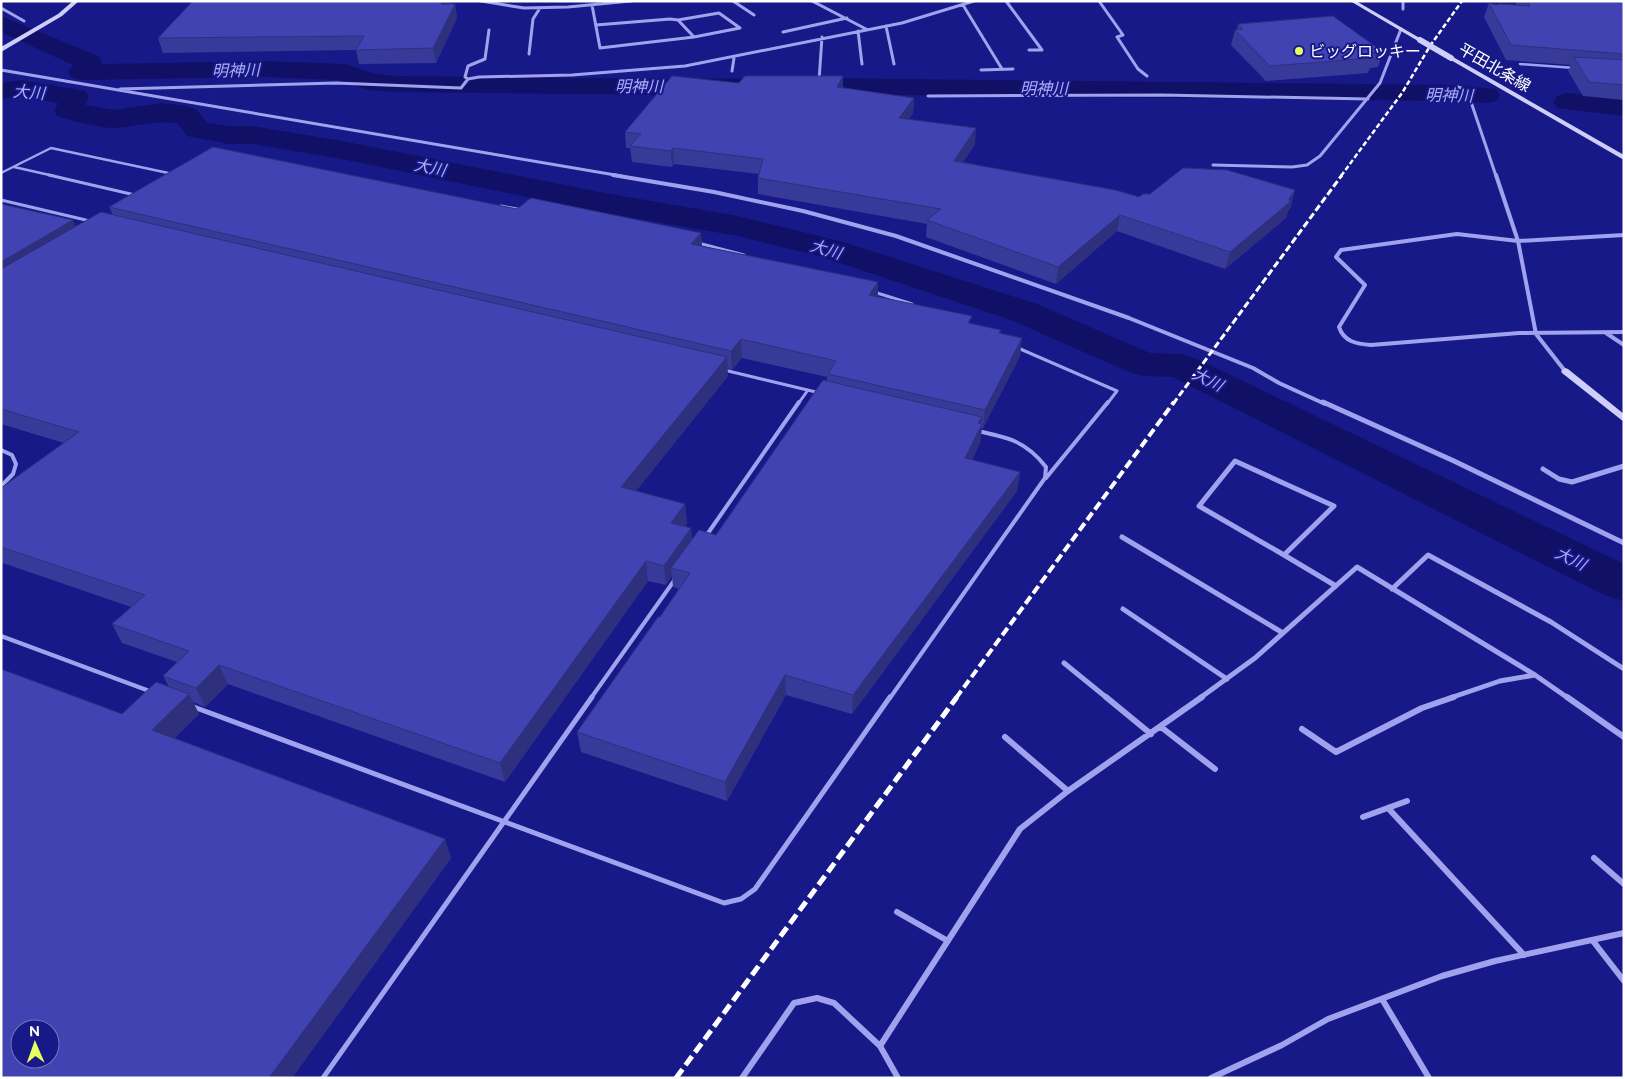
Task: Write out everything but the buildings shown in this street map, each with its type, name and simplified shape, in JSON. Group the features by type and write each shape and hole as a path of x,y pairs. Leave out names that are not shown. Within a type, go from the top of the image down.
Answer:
{"main road":[{"path":"1,50 40,28 77,1"},
{"name":"平田北条線","path":"1352,1 1624,158"},
{"path":"1565,371 1624,419"}],"street":[{"path":"480,1 524,8 552,8 631,1"},
{"path":"524,8 525,1"},
{"path":"552,1 552,8"},
{"path":"733,1 754,15"},
{"path":"812,1 867,29"},
{"path":"111,89 151,86 336,83 461,88 468,80 640,71 734,58 822,37 886,26 974,1"},
{"path":"1006,1 1042,50 1029,50"},
{"path":"1099,1 1123,35 1117,37 1138,69 1147,76"},
{"path":"1403,1 1403,9"},
{"path":"592,5 600,48 694,37 740,28 719,13 678,20 596,25"},
{"path":"963,5 1002,69"},
{"path":"1,8 24,21"},
{"path":"529,54 533,19 540,8"},
{"path":"782,32 847,18"},
{"path":"678,20 694,37"},
{"path":"886,26 894,64"},
{"path":"1213,164 1292,167 1307,165 1320,156 1380,83 1401,29"},
{"path":"468,80 465,77 468,66 485,59 488,30"},
{"path":"858,31 862,64"},
{"path":"819,82 822,37"},
{"path":"732,71 734,58"},
{"path":"981,70 1013,68"},
{"path":"1,70 714,192 803,211 896,236 1211,349 1253,368 1279,383 1454,461 1624,543"},
{"path":"1458,87 1464,89 1469,96 1518,240 1536,334 1565,371"},
{"path":"928,96 1162,95 1370,97"},
{"path":"1624,235 1518,240 1457,234 1341,250 1336,257 1365,285 1339,327 1340,334 1349,341 1371,345 1519,333 1624,332"},
{"path":"1605,332 1624,345"},
{"path":"1283,556 1334,506 1235,461 1199,506 1283,556 1336,586"},
{"path":"1543,470 1559,479 1572,482 1624,466"},
{"path":"1122,537 1283,633"},
{"path":"1392,589 1428,555 1551,622 1624,669"},
{"path":"880,1046 1020,829 1068,791 1161,727 1255,658 1357,567 1535,675 1624,737"},
{"path":"1123,609 1227,679"},
{"path":"1064,663 1151,734"},
{"path":"1302,729 1336,752 1422,708 1500,681 1535,675"},
{"path":"1161,727 1215,769"},
{"path":"1005,737 1068,791"},
{"path":"1363,817 1407,801"},
{"path":"1388,808 1524,955"},
{"path":"1594,858 1624,884"},
{"path":"897,912 948,941"},
{"path":"1210,1078 1282,1045 1328,1019 1442,976 1524,955 1624,933"},
{"path":"1593,941 1624,981"},
{"path":"742,1078 794,1004 817,998 834,1003 880,1046 898,1078"},
{"path":"1382,999 1429,1078"}],"lane":[{"path":"1520,64 1576,68"},
{"path":"1,173 51,148 179,176"},
{"path":"14,167 142,197"},
{"path":"1,200 98,223"},
{"path":"492,205 531,211"},
{"path":"694,242 748,256"},
{"path":"866,290 919,307"},
{"path":"1015,346 1117,391 1042,482"},
{"path":"722,370 826,395"},
{"path":"705,537 808,390"},
{"path":"188,705 724,903 741,899 756,889 1045,478 1046,467 1028,446 1012,439 975,430"},
{"path":"1,450 12,455 16,464 13,474 1,486"},
{"path":"323,1078 682,569"},
{"path":"1,636 160,694"}],"waterway":[{"name":"明神川","path":"1,23 89,62 82,72 263,69 346,72 349,76 361,77 368,82 397,84 669,87 819,86 1456,93 1486,95"},
{"name":"大川","path":"1,91 21,88 75,97 68,111 114,119 162,112 186,115 197,130 229,135 253,135 342,150 605,203 738,226 831,249 1024,312 1143,364 1181,366 1624,584"},
{"name":"明神川","path":"1567,102 1624,107"}],"railway":[{"path":"1341,176 1402,93 1430,46 1462,1"},
{"path":"1173,404 1342,175"},
{"path":"956,698 1174,402"},
{"path":"676,1078 957,697"}],"place":[{"name":"ビッグロッキー","path":"1299,51"}]}
